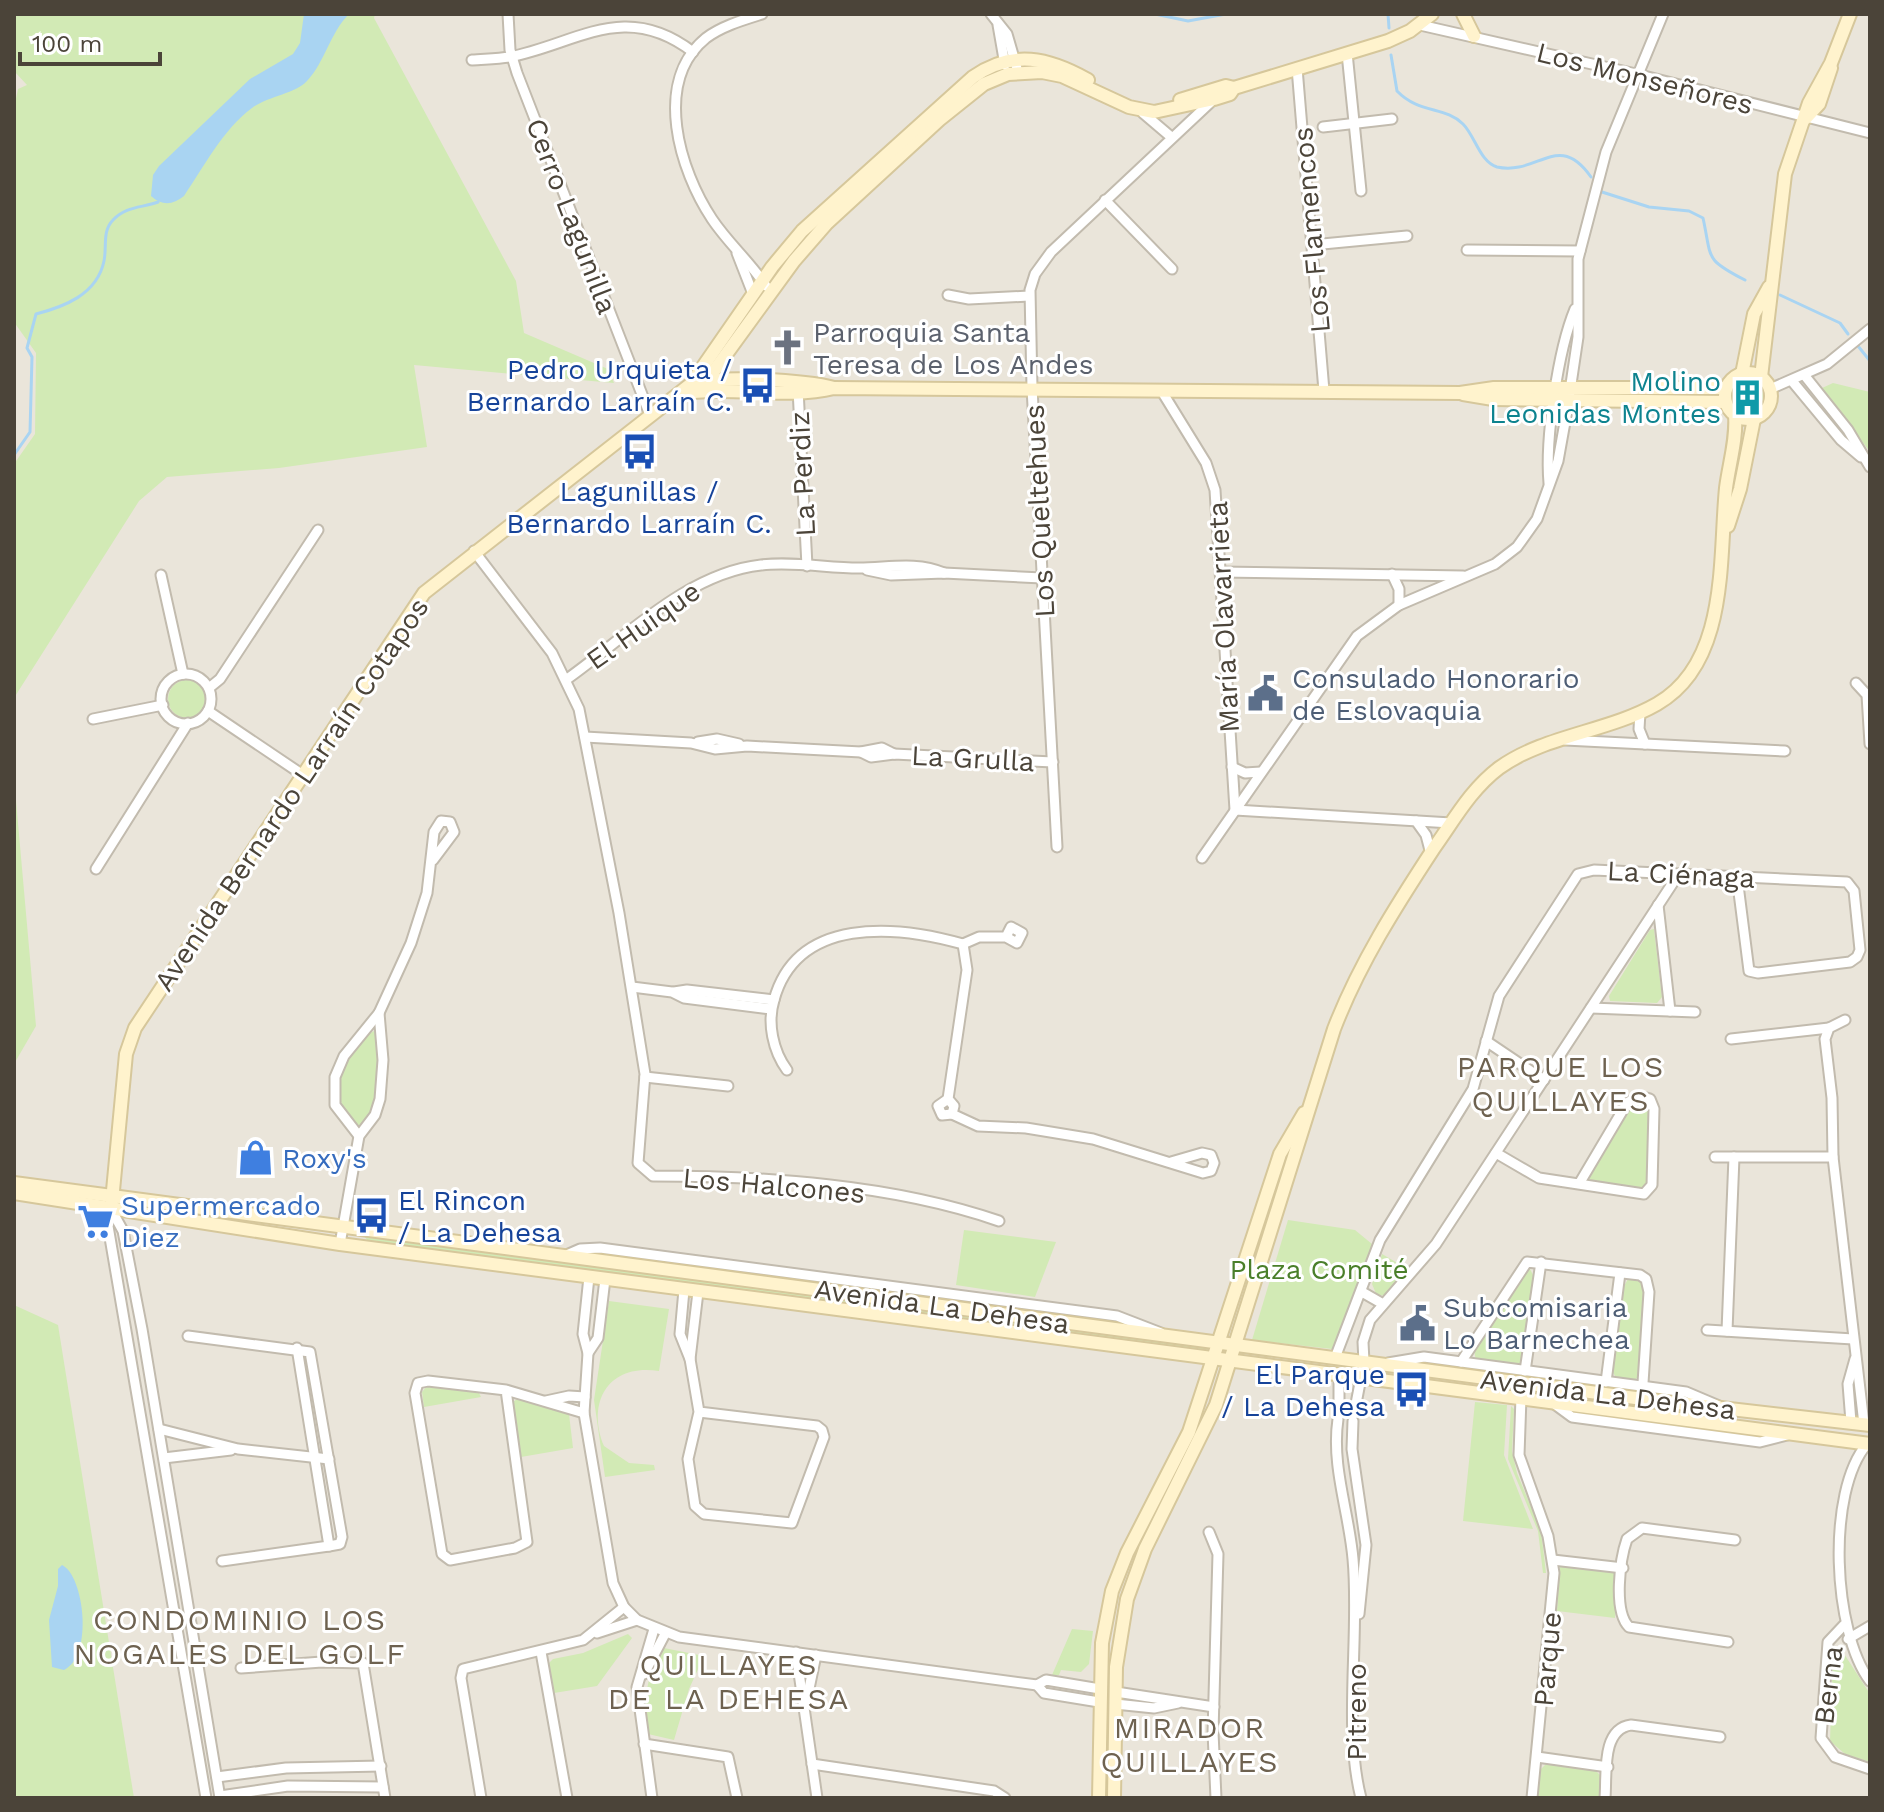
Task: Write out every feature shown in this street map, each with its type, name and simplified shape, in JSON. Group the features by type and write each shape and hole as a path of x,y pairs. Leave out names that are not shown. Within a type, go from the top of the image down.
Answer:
{"street":[{"name":"Cerro Lagunilla","path":"508,14 511,56 650,415"},
{"path":"762,14 719,30 693,52 677,87 680,139 705,207 770,293"},
{"path":"708,379 770,293 847,203 975,90 1011,67 1033,58 1060,65 1145,106 1169,103 1226,86 1234,88 1401,37 1432,14"},
{"path":"1463,14 1474,36"},
{"path":"1202,858 1344,652 1364,630 1399,605 1495,564 1522,541 1541,510 1549,483 1548,449 1563,394 1576,307 1580,251 1602,162 1663,14"},
{"path":"1725,533 1740,489 1754,419 1768,407 1770,389 1761,377 1782,189 1816,86 1831,63 1850,14"},
{"path":"993,16 1007,34 1011,67"},
{"path":"472,60 511,56 584,30 612,25 660,31 693,52"},
{"name":"Los Monseñores","path":"1420,25 1636,74 1870,133"},
{"path":"1347,53 1361,191"},
{"path":"685,391 753,294 810,223 980,71 1011,67 1062,76 1141,112 1170,136"},
{"name":"Los Flamencos","path":"1297,68 1324,391"},
{"path":"1141,112 1169,110 1214,99 1230,94 1234,88"},
{"name":"Los Queltehues","path":"1057,847 1029,296 1035,274 1045,259 1170,136 1214,99"},
{"path":"1323,127 1392,119"},
{"path":"1105,200 1172,269"},
{"path":"1312,245 1407,236"},
{"path":"1467,250 1580,251"},
{"path":"737,253 753,294"},
{"path":"1754,419 1735,415 1725,402 1726,388 1742,374 1754,314 1769,287"},
{"path":"948,295 969,299 1029,296"},
{"path":"1770,389 1805,376 1834,360 1870,329"},
{"path":"727,355 733,374 742,381"},
{"path":"1742,374 1761,377"},
{"path":"1805,376 1848,430 1867,463"},
{"name":"Avenida Bernardo Larraín Cotapos","path":"206,1798 108,1226 112,1211 125,1063 132,1035 418,601 474,551 685,391 708,379 798,387"},
{"path":"1792,381 1841,440 1867,463"},
{"name":"Avenida Bernardo Larraín Cotapos","path":"685,391 798,387 1460,393 1484,389 1725,402"},
{"name":"La Perdiz","path":"798,387 807,566"},
{"name":"Avenida Bernardo Larraín Cotapos","path":"1638,395 1726,388"},
{"name":"María Olavarrieta","path":"1161,390 1213,481 1235,810"},
{"path":"1114,1798 1118,1641 1132,1582 1152,1534 1208,1427 1352,985 1431,854 1473,792 1500,767 1561,740 1640,712 1673,693 1701,656 1711,622 1725,533 1726,486 1735,415"},
{"path":"209,688 220,679 318,530"},
{"name":"Los Halcones","path":"474,551 552,653 567,679 585,737 632,987 645,1077 638,1163 653,1176 733,1176 899,1196 955,1207 999,1221"},
{"name":"El Huique","path":"567,679 709,580 762,565 864,568 891,575 944,573 1042,578"},
{"path":"1221,572 1470,576"},
{"path":"1392,574 1399,589 1399,605"},
{"path":"161,575 183,674"},
{"path":"183,674 198,677 209,688 208,711 201,719 188,723 172,719 163,705 164,689 183,674"},
{"path":"1856,683 1867,695 1870,744"},
{"path":"93,719 163,705"},
{"path":"208,711 303,775"},
{"path":"1640,712 1639,729 1645,744"},
{"path":"96,869 188,723"},
{"name":"La Grulla","path":"585,737 691,743 715,749 747,746 861,752 882,748 894,754 1053,762"},
{"path":"1561,740 1785,751"},
{"path":"1232,767 1245,773 1261,772"},
{"path":"1235,810 1451,823"},
{"path":"1416,821 1426,835 1431,854"},
{"path":"359,1136 339,1112 333,1085 344,1056 379,1013 420,918 433,860"},
{"name":"La Ciénaga","path":"1335,1358 1380,1240 1468,1098 1502,991 1578,874 1594,870 1737,877 1850,884 1860,950 1855,959 1755,973 1746,966 1737,877"},
{"name":"Pitreno","path":"1357,1625 1366,1557 1352,1449 1365,1334 1383,1304 1429,1255 1678,875"},
{"path":"1658,905 1670,1011"},
{"path":"787,1070 774,1043 773,1004 784,975 811,946 839,934 939,937 963,944 979,937 1006,937"},
{"path":"963,944 967,970 948,1099 954,1106 952,1114 978,1126 1056,1132 1171,1162"},
{"path":"632,987 672,992 687,990 773,1004"},
{"path":"1591,1008 1695,1012"},
{"path":"340,1244 359,1136 375,1115 380,1099 383,1060 379,1013"},
{"path":"1731,1039 1829,1028 1845,1020"},
{"path":"1829,1028 1825,1039 1832,1098 1833,1157 1862,1423"},
{"path":"1486,1041 1544,1080"},
{"path":"645,1077 728,1086"},
{"path":"1099,1798 1102,1643 1117,1575 1189,1432 1280,1154 1314,1096"},
{"path":"1496,1153 1533,1176 1579,1184 1641,1194 1650,1191 1654,1109 1650,1099 1639,1096 1627,1103 1579,1184"},
{"path":"1715,1157 1833,1157"},
{"path":"1727,1331 1734,1157"},
{"name":"Avenida La Dehesa","path":"14,1183 564,1256 912,1295 1064,1316 1164,1335 1364,1362 1644,1393 1725,1409 1862,1423"},
{"name":"Avenida La Dehesa","path":"14,1193 112,1211 340,1244 1869,1444"},
{"name":"Avenida Bernardo Larraín Cotapos","path":"112,1211 123,1231 142,1329 220,1797"},
{"path":"1461,1362 1527,1262 1644,1277 1649,1286 1641,1413"},
{"path":"1525,1371 1541,1262"},
{"path":"1606,1382 1620,1273"},
{"path":"589,1277 583,1341 588,1353 584,1413 608,1561 624,1607 637,1620 665,1634 1037,1685 1046,1680 1100,1696"},
{"path":"588,1353 598,1338 605,1279"},
{"path":"684,1290 680,1323 682,1344 690,1359"},
{"path":"698,1292 690,1359 699,1412 688,1459 697,1508 704,1514 792,1523 824,1437 822,1430 817,1426 699,1412"},
{"path":"1362,1292 1383,1304"},
{"path":"585,1314 592,1317 601,1315"},
{"path":"680,1323 692,1325"},
{"path":"127,1331 142,1329"},
{"path":"1707,1330 1853,1339"},
{"path":"188,1336 297,1348 311,1354 342,1540 329,1546 222,1561"},
{"path":"297,1348 329,1546"},
{"path":"1383,1364 1415,1357 1461,1362 1606,1382 1644,1393"},
{"path":"132,1364 147,1362"},
{"name":"Pitreno","path":"1339,1375 1336,1453 1353,1559 1357,1625 1354,1734 1361,1798"},
{"path":"506,1390 528,1539 524,1546 450,1560 442,1554 416,1388 425,1380 506,1390 584,1413"},
{"path":"546,1401 569,1396 585,1397"},
{"name":"Parque","path":"1521,1397 1519,1455 1548,1536 1553,1560 1532,1798"},
{"name":"Avenida La Dehesa","path":"1551,1401 1566,1414 1581,1418 1765,1442 1792,1434"},
{"path":"1828,1439 1827,1426 1832,1419"},
{"path":"159,1429 238,1449 329,1459"},
{"name":"Berna","path":"1844,1441 1850,1453 1851,1473 1840,1558 1844,1625 1870,1681"},
{"name":"Berna","path":"1851,1473 1869,1444"},
{"path":"164,1458 238,1449"},
{"path":"1343,1499 1352,1501 1359,1495"},
{"path":"1728,1642 1629,1627 1620,1614 1623,1568 1627,1539 1642,1528 1735,1540"},
{"path":"1209,1532 1218,1554 1214,1707 1216,1798"},
{"path":"1553,1560 1623,1568"},
{"path":"1117,1575 1123,1582 1132,1582"},
{"path":"171,1601 187,1598"},
{"path":"481,1798 461,1674 465,1667 583,1640 624,1607"},
{"path":"594,1633 637,1620"},
{"name":"Berna","path":"1844,1625 1828,1642 1820,1732 1827,1749 1835,1757 1870,1769"},
{"name":"Berna","path":"1848,1639 1870,1626"},
{"path":"652,1798 637,1687 654,1629"},
{"path":"637,1687 665,1634"},
{"path":"1102,1643 1110,1637 1118,1641"},
{"path":"541,1652 567,1798"},
{"path":"796,1652 817,1798"},
{"path":"805,1710 816,1655"},
{"path":"220,1797 288,1786 367,1786 384,1793 363,1663 322,1662 241,1668"},
{"path":"1115,1698 1154,1708 1178,1703 1214,1707"},
{"path":"1605,1798 1612,1736 1626,1725 1720,1737"},
{"path":"644,1744 728,1757 737,1798"},
{"path":"1099,1750 1108,1753 1114,1750"},
{"path":"1537,1757 1608,1767"},
{"path":"812,1764 994,1791 1005,1798"},
{"path":"217,1777 286,1768 381,1766"},
{"path":"367,1786 369,1798"}],"shaded area":[{"path":"14,14 1870,14 1870,1798 14,1798"}],"green space":[{"path":"14,14 375,14 374,18 516,281 524,333 608,369 614,383 414,365 427,447 279,468 167,477 139,501 14,698 14,464 35,434 36,353 14,322 14,108 18,89 27,85 14,71"},
{"path":"1747,380 1758,385 1763,396 1758,407 1747,412 1736,407 1731,396 1736,385"},
{"path":"1833,383 1870,392 1870,452 1822,388"},
{"path":"187,680 201,685 206,699 201,713 187,718 173,713 168,699 173,685"},
{"path":"14,778 36,1026 14,1064"},
{"path":"1654,929 1662,997 1657,1003 1610,1001 1609,996 1650,930"},
{"path":"374,1031 379,1055 379,1081 372,1107 360,1128 342,1105 340,1076 352,1050"},
{"path":"1639,1101 1650,1108 1647,1186 1640,1189 1593,1183 1587,1175 1590,1168 1631,1106"},
{"name":"Plaza Comité","path":"1288,1220 1355,1230 1372,1244 1360,1285 1332,1349 1252,1340"},
{"path":"964,1230 1056,1242 1035,1297 956,1285"},
{"path":"370,1234 1208,1349 1201,1353 368,1241 364,1236"},
{"path":"1382,1254 1411,1271 1385,1295 1377,1296 1372,1284"},
{"path":"1529,1267 1534,1277 1521,1363 1518,1366 1476,1361 1474,1350"},
{"path":"1628,1279 1641,1280 1645,1288 1641,1375 1633,1381 1617,1379 1612,1371 1623,1288"},
{"path":"609,1301 669,1309 659,1371 642,1370 615,1379 600,1400 598,1414 604,1446 629,1463 654,1465 655,1470 605,1477 594,1400"},
{"path":"14,1305 58,1325 134,1798 14,1798"},
{"path":"427,1386 479,1393 481,1397 424,1407 422,1392"},
{"path":"517,1399 569,1414 573,1448 521,1457 513,1402"},
{"path":"1475,1402 1507,1405 1504,1455 1533,1529 1463,1521"},
{"path":"1511,1406 1514,1409 1512,1451 1517,1473 1541,1531 1546,1573 1543,1573 1538,1531 1508,1459"},
{"path":"1560,1566 1613,1571 1618,1581 1615,1618 1557,1611"},
{"path":"1072,1629 1093,1631 1089,1664 1081,1672 1061,1670 1059,1675 1052,1675"},
{"path":"628,1634 632,1638 597,1686 554,1693 549,1663 553,1659 583,1653"},
{"path":"1839,1646 1870,1694 1870,1762 1845,1754 1830,1741 1833,1655"},
{"path":"664,1648 704,1656 689,1689 674,1740 648,1734 646,1722 649,1679"},
{"path":"1546,1764 1595,1770 1602,1777 1601,1798 1537,1798 1541,1769"}],"water":[{"path":"304,14 349,14 307,81 296,89 258,104 242,116 215,149 184,196 168,203 151,196 153,175 159,166 250,79 293,54 300,43"},
{"path":"62,1565 76,1584 82,1616 79,1649 73,1662 64,1670 52,1667 49,1620 58,1586 58,1569"}],"waterway":[{"path":"1155,14 1188,21 1226,14"},
{"path":"1388,14 1389,28"},
{"path":"1391,55 1397,91 1414,103 1456,118 1491,164 1511,168 1547,158 1568,157 1579,163 1591,177"},
{"path":"1602,192 1649,207 1689,211 1703,218 1709,250 1716,262 1745,280"},
{"path":"14,455 30,432 32,357 27,348 36,314 57,308 87,291 100,273 106,234 113,220 129,210 158,202"},
{"path":"1780,295 1840,323 1848,334"},
{"path":"1858,346 1870,361"}],"place":[{"name":"Parroquia Santa Teresa de Los Andes","path":"787,348"},
{"name":"Pedro Urquieta / Bernardo Larraín C.","path":"758,385"},
{"name":"Molino Leonidas Montes","path":"1747,397"},
{"name":"Lagunillas / Bernardo Larraín C.","path":"639,451"},
{"name":"Consulado Honorario de Eslovaquia","path":"1266,694"},
{"name":"Roxy's","path":"256,1158"},
{"name":"El Rincon / La Dehesa","path":"372,1216"},
{"name":"Supermercado Diez","path":"95,1221"},
{"name":"Subcomisaria Lo Barnechea","path":"1417,1323"},
{"name":"El Parque / La Dehesa","path":"1411,1390"}],"district":[{"name":"PARQUE LOS QUILLAYES","path":"1561,1084"},
{"name":"CONDOMINIO LOS NOGALES DEL GOLF","path":"240,1637"},
{"name":"QUILLAYES DE LA DEHESA","path":"729,1682"},
{"name":"MIRADOR QUILLAYES","path":"1190,1745"}]}
